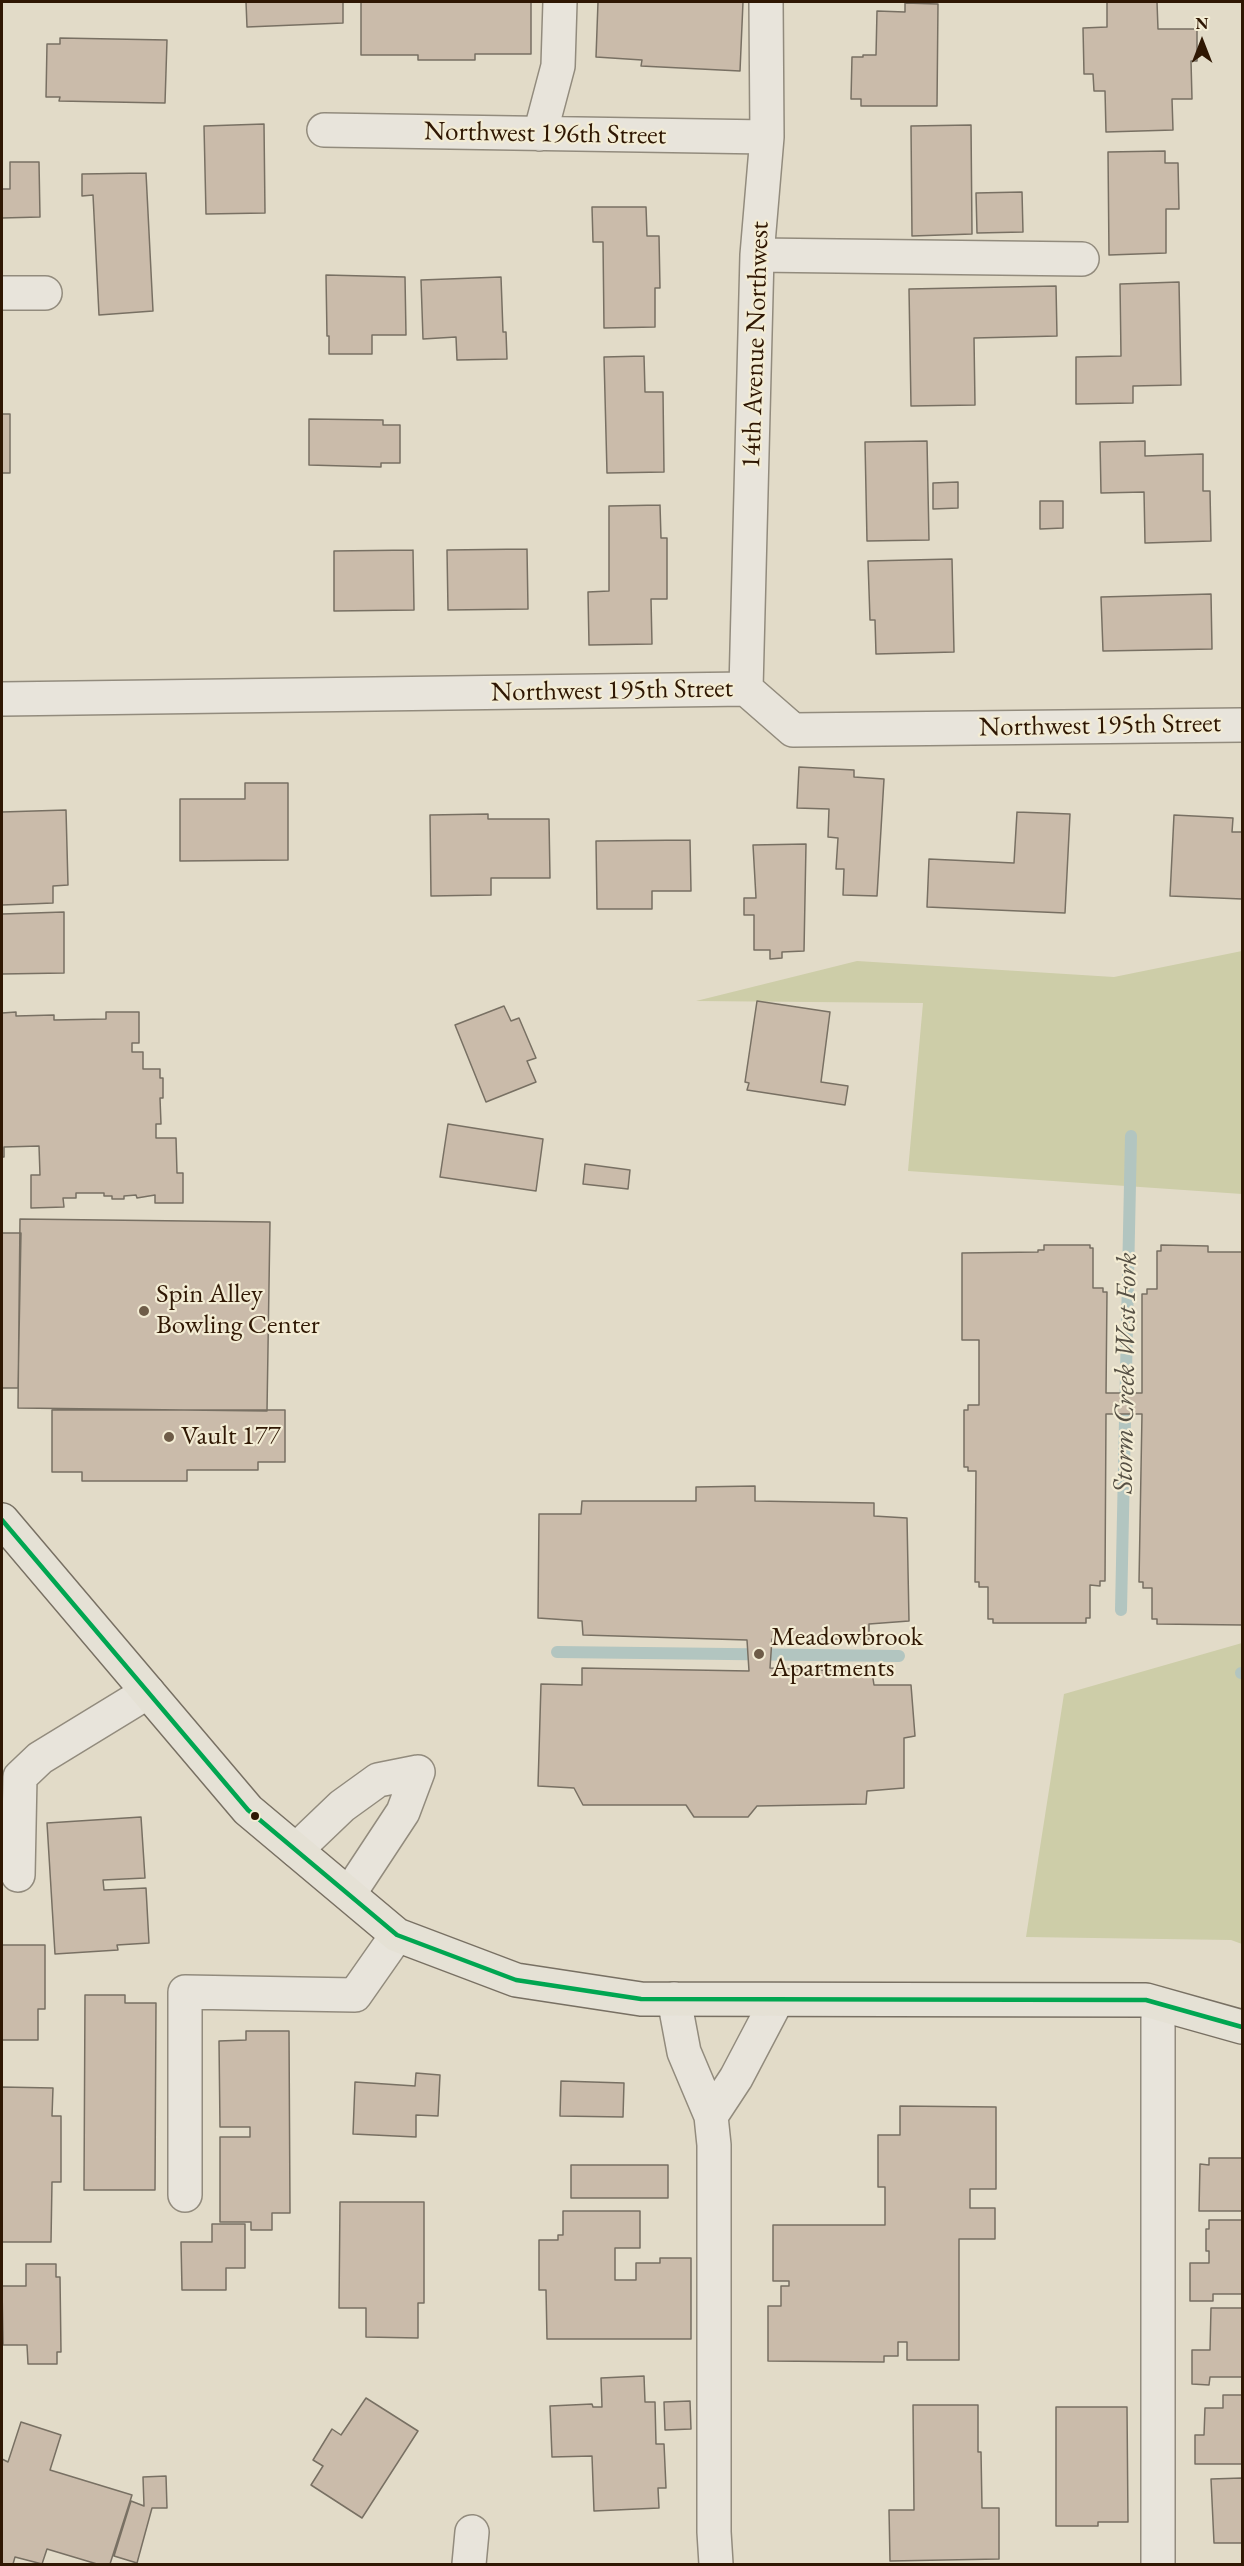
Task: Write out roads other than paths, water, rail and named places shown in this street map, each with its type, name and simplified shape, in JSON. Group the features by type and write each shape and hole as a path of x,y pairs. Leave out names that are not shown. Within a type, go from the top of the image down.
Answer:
{"main road":[{"path":"2,1520 248,1810 397,1935 516,1980 641,1999 1146,2000 1242,2027"}],"street":[{"path":"540,134 558,66 560,2"},
{"name":"14th Avenue Northwest","path":"747,689 757,255 767,137 766,2"},
{"name":"Northwest 196th Street","path":"324,130 767,137"},
{"path":"757,255 1082,259"},
{"path":"2,293 45,293"},
{"name":"Northwest 195th Street","path":"2,699 747,689 793,730 1242,725"},
{"path":"18,1875 20,1777 40,1758 148,1692"},
{"path":"296,1850 342,1806 378,1780 418,1772 403,1812 349,1894"},
{"path":"185,2195 185,1992 355,1995 397,1935"},
{"path":"674,1999 684,2052 711,2116 714,2145 714,2532 716,2565"},
{"path":"711,2116 736,2078 777,2000"},
{"path":"1158,2004 1158,2565"},
{"path":"469,2565 472,2532"}],"waterway":[{"name":"Storm Creek West Fork","path":"1121,1610 1131,1136"},
{"path":"557,1652 899,1656"}],"place":[{"name":"Spin Alley Bowling Center","path":"144,1311"},
{"name":"Vault 177","path":"169,1437"},
{"name":"Meadowbrook Apartments","path":"759,1654"}]}
